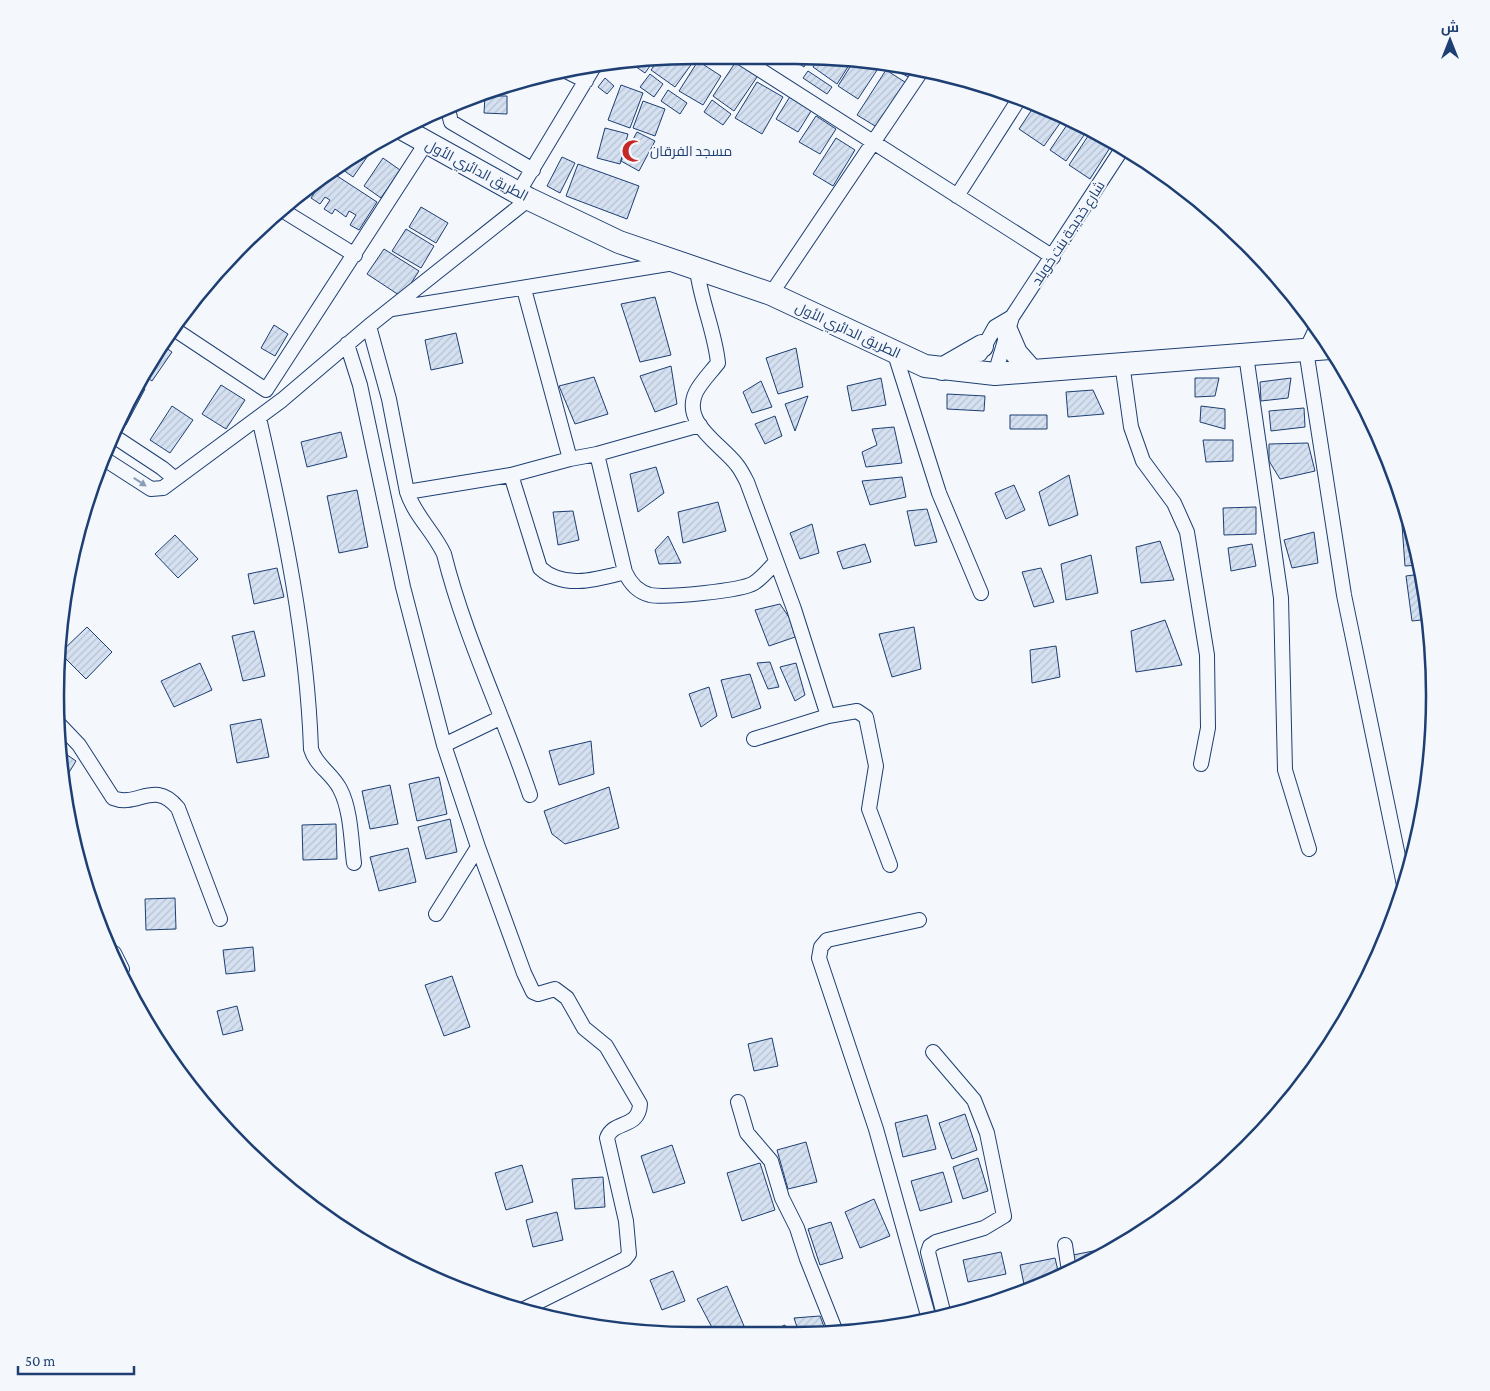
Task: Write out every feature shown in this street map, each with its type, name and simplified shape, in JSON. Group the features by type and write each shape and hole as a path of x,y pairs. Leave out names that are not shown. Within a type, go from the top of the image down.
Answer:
{"main road":[{"name":"الطريق الدائري الأول","path":"409,133 524,196 619,242 675,263 771,294 925,366 986,373 1322,349"},
{"path":"1010,325 1016,353 1030,369"},
{"path":"942,369 982,346"}],"street":[{"path":"751,64 1053,257"},
{"path":"109,462 154,490 163,488 282,400 524,196 532,170 591,73"},
{"path":"575,75 586,81"},
{"path":"771,294 918,76"},
{"path":"957,196 1016,104"},
{"path":"449,114 451,122 532,170"},
{"path":"266,390 426,143"},
{"name":"شارع خديجة بنت خويلد","path":"1010,325 1119,153"},
{"path":"288,214 355,255"},
{"path":"391,309 524,289 675,263"},
{"path":"697,270 718,363 697,391 692,404 700,425 738,465 747,482 828,716"},
{"path":"524,289 570,459"},
{"path":"998,323 1010,325 986,373 982,346 998,323"},
{"path":"369,326 388,399 407,492 412,506 440,544 463,622 500,718 518,757 530,795"},
{"path":"179,332 282,400"},
{"path":"1313,335 1306,350 1344,595 1401,872"},
{"path":"347,344 360,385 403,587 444,745 478,847 524,973 533,992 538,994 550,989 561,991 584,1028 606,1046 640,1104 640,1113 636,1118 612,1131 607,1138 626,1221 629,1254 625,1259 532,1306"},
{"path":"894,350 938,493 982,593"},
{"path":"1246,355 1281,598 1285,770 1309,849"},
{"path":"1122,363 1131,427 1143,461 1174,503 1188,532 1207,655 1208,728 1200,764"},
{"path":"259,418 278,502 305,650 311,749 313,758 334,780 344,799 354,863"},
{"path":"407,492 511,475 570,459 597,454 700,425"},
{"path":"119,439 174,478"},
{"path":"597,454 625,572 628,580 637,590 650,595 684,594 744,588 754,583 776,562"},
{"path":"511,475 540,568 545,573 571,581 589,581 625,572"},
{"path":"754,739 828,716 857,711 866,717 876,766 869,809 890,865"},
{"path":"444,745 500,718"},
{"path":"65,730 79,745 113,798 124,800 159,795 167,796 178,808 220,919"},
{"path":"436,914 478,847"},
{"path":"919,920 828,940 821,946 819,958 876,1129 927,1313"},
{"path":"933,1052 974,1100 987,1133 1004,1216 984,1228 936,1242 930,1246 928,1252 943,1309"},
{"path":"738,1102 747,1133 771,1161 782,1198 797,1228 834,1326"},
{"path":"1065,1245 1068,1265"}],"building":[{"path":"691,64 675,87 651,70 655,65"},
{"path":"696,64 703,64 721,76 703,105 679,91"},
{"path":"734,64 743,64 759,74 734,111 713,96"},
{"path":"815,64 848,66 837,84 813,67"},
{"path":"650,65 645,73 636,67"},
{"path":"850,66 878,69 858,99 838,86"},
{"path":"886,70 908,84 880,129 857,115"},
{"path":"808,71 832,87 827,94 803,78"},
{"path":"901,73 912,75 910,78"},
{"path":"650,74 663,84 654,97 640,87"},
{"path":"605,78 614,86 607,94 598,87"},
{"path":"757,82 783,97 762,134 735,118"},
{"path":"621,85 643,93 630,128 608,120"},
{"path":"668,90 687,103 680,114 661,101"},
{"path":"791,95 813,108 798,132 776,119"},
{"path":"495,96 507,96 507,114 484,113 485,100"},
{"path":"712,100 731,114 723,125 704,112"},
{"path":"643,101 665,109 655,136 633,128"},
{"path":"1032,110 1060,123 1044,146 1019,129"},
{"path":"816,116 836,129 820,154 799,142"},
{"path":"1066,126 1084,135 1066,161 1050,150"},
{"path":"605,128 628,134 620,164 597,158"},
{"path":"637,132 655,141 639,171 621,161"},
{"path":"1088,136 1110,148 1090,179 1069,165"},
{"path":"836,138 855,150 833,186 813,174"},
{"path":"368,155 353,177 344,171"},
{"path":"562,157 575,163 560,193 547,186"},
{"path":"383,158 400,170 381,198 364,186"},
{"path":"578,164 639,186 627,219 566,196"},
{"path":"337,176 377,202 359,230 350,225 356,215 349,211 346,217 335,209 332,214 324,209 330,200 325,197 320,204 311,198 316,190"},
{"path":"421,207 448,223 436,243 409,227"},
{"path":"406,229 434,246 421,268 392,251"},
{"path":"384,249 419,271 402,297 367,274"},
{"path":"655,297 671,355 640,362 621,304"},
{"path":"274,325 288,334 275,356 261,348"},
{"path":"456,333 463,363 431,370 425,340"},
{"path":"796,348 803,387 778,394 766,358"},
{"path":"168,349 172,352 152,381 149,379"},
{"path":"671,366 677,404 655,412 640,376"},
{"path":"594,377 608,414 575,424 559,386"},
{"path":"881,378 886,405 852,411 847,386"},
{"path":"1195,378 1219,378 1215,396 1195,397"},
{"path":"1291,378 1288,398 1261,401 1260,382"},
{"path":"761,381 772,407 752,413 743,392"},
{"path":"221,385 245,400 226,429 202,414"},
{"path":"144,388 145,389 126,425 129,416"},
{"path":"1093,390 1104,414 1068,417 1066,392"},
{"path":"947,394 985,396 984,411 947,409"},
{"path":"808,396 795,431 785,404"},
{"path":"172,406 193,420 170,453 150,440"},
{"path":"1201,406 1225,409 1225,429 1200,422"},
{"path":"1304,408 1305,427 1271,431 1269,411"},
{"path":"1010,415 1047,415 1047,429 1010,429"},
{"path":"775,416 782,436 765,444 755,424"},
{"path":"894,427 902,463 866,467 862,452 877,445 872,429"},
{"path":"341,432 347,457 307,467 301,442"},
{"path":"1203,440 1233,440 1233,461 1206,462"},
{"path":"1308,443 1315,471 1280,479 1269,461 1269,444"},
{"path":"656,467 664,493 638,512 630,474"},
{"path":"1069,475 1078,515 1049,526 1039,492"},
{"path":"902,477 906,497 870,505 862,481"},
{"path":"1014,485 1025,510 1006,519 995,493"},
{"path":"357,490 368,547 339,553 327,496"},
{"path":"718,502 726,531 683,543 678,512"},
{"path":"1256,507 1256,534 1224,535 1223,508"},
{"path":"927,509 937,542 915,546 907,511"},
{"path":"573,511 579,540 558,545 553,512"},
{"path":"812,524 819,553 800,559 790,533"},
{"path":"1402,525 1413,565 1405,566"},
{"path":"1314,532 1318,563 1292,568 1284,540"},
{"path":"175,535 198,559 178,578 155,554"},
{"path":"668,536 681,563 659,564 655,550"},
{"path":"1160,541 1174,580 1141,583 1136,547"},
{"path":"865,544 871,562 843,569 837,552"},
{"path":"1252,544 1256,566 1231,571 1228,548"},
{"path":"1091,555 1098,593 1066,600 1061,564"},
{"path":"277,568 284,597 254,604 248,574"},
{"path":"1041,568 1054,602 1034,607 1022,572"},
{"path":"1414,575 1422,620 1412,621 1406,576"},
{"path":"780,604 801,635 769,646 755,610"},
{"path":"1165,620 1182,665 1136,672 1131,631"},
{"path":"87,627 112,652 86,679 65,658 66,648"},
{"path":"914,627 921,669 892,677 879,634"},
{"path":"254,631 265,676 243,681 232,636"},
{"path":"1056,646 1060,677 1032,683 1030,650"},
{"path":"770,662 779,687 768,689 757,663"},
{"path":"200,663 212,690 174,707 161,681"},
{"path":"796,663 805,695 795,701 780,667"},
{"path":"750,674 761,708 732,718 721,680"},
{"path":"709,687 717,716 701,727 689,694"},
{"path":"261,719 269,757 237,763 230,725"},
{"path":"591,741 594,774 559,785 549,751"},
{"path":"67,755 76,761 69,773"},
{"path":"439,777 447,814 417,821 409,784"},
{"path":"390,785 398,824 370,829 362,791"},
{"path":"609,787 619,828 565,844 552,834 544,811"},
{"path":"450,819 457,852 426,859 418,827"},
{"path":"336,824 337,859 303,860 302,825"},
{"path":"408,848 416,882 379,891 370,857"},
{"path":"175,898 176,929 146,930 145,899"},
{"path":"253,947 255,971 226,974 223,950"},
{"path":"452,976 470,1027 444,1036 425,985"},
{"path":"237,1006 243,1030 223,1035 217,1011"},
{"path":"772,1038 778,1066 754,1071 748,1044"},
{"path":"965,1114 977,1150 952,1159 939,1123"},
{"path":"927,1115 936,1149 903,1157 895,1123"},
{"path":"806,1142 817,1182 788,1189 777,1150"},
{"path":"672,1145 685,1183 653,1193 641,1156"},
{"path":"978,1158 988,1191 963,1199 953,1167"},
{"path":"760,1163 775,1210 742,1221 727,1173"},
{"path":"522,1165 533,1202 506,1210 495,1173"},
{"path":"943,1172 952,1202 920,1211 911,1181"},
{"path":"603,1177 605,1207 575,1209 572,1179"},
{"path":"874,1199 890,1236 860,1248 845,1212"},
{"path":"557,1212 563,1240 533,1247 526,1220"},
{"path":"831,1222 843,1258 820,1265 808,1229"},
{"path":"1096,1250 1075,1262 1073,1255"},
{"path":"1001,1252 1006,1274 968,1282 963,1260"},
{"path":"1055,1258 1058,1269 1024,1284 1020,1265"},
{"path":"673,1271 685,1301 662,1310 650,1280"},
{"path":"727,1286 744,1326 712,1327 697,1299"},
{"path":"820,1316 824,1326 797,1327 794,1318"}],"place":[{"name":"مسجد الفرقان","path":"633,151"}]}
